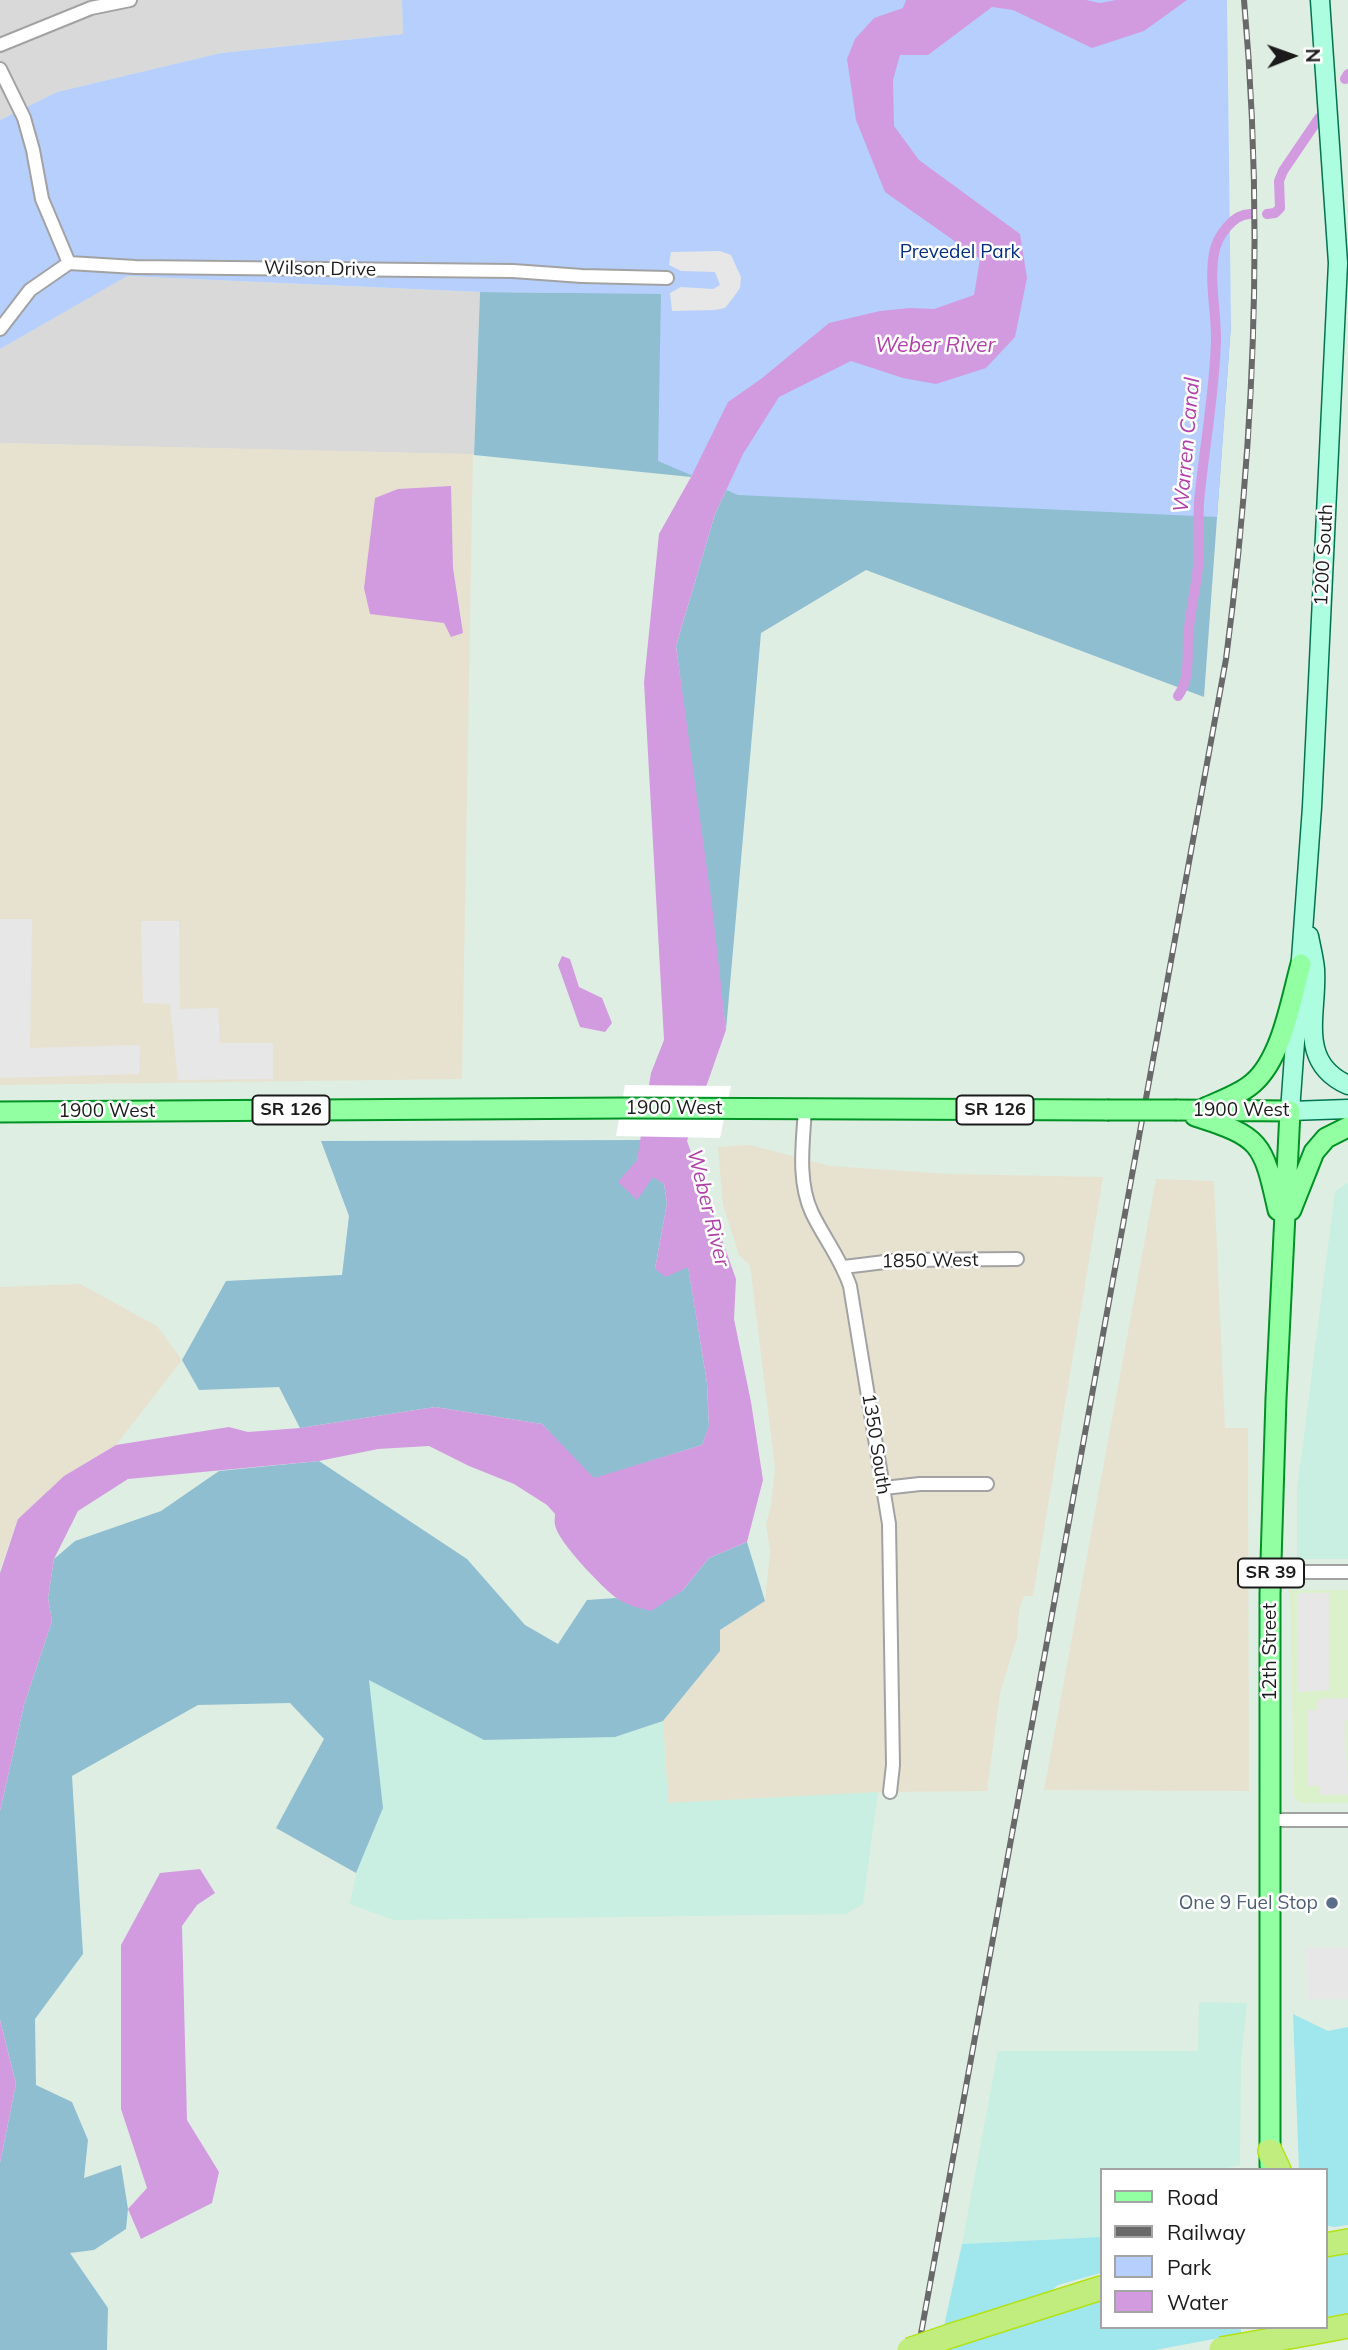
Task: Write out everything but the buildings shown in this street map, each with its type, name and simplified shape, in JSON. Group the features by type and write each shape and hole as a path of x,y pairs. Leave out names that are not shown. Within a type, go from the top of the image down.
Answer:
{"highway":[{"path":"1327,2232 1348,2232"},
{"path":"1327,2245 1348,2241"},
{"path":"909,2350 1100,2288"},
{"path":"1219,2350 1348,2326"}],"main road":[{"name":"1200 South","path":"1290,1111 1312,807 1338,263 1320,0"},
{"path":"1304,912 1315,969 1312,1030 1316,1048 1324,1068 1337,1080 1348,1085"},
{"path":"1202,1110 1251,1086 1265,1072 1279,1041 1301,964"},
{"name":"1900 West","path":"0,1112 625,1108 1348,1109"},
{"path":"1177,1110 1234,1128 1256,1144 1267,1163 1283,1235"},
{"name":"12th Street","path":"1273,2164 1271,1573 1290,1111"},
{"path":"1283,1235 1314,1152 1326,1138 1348,1128"},
{"path":"1270,2329 1270,2350"}],"street":[{"path":"0,45 91,8 130,0"},
{"path":"0,69 24,118 42,198 69,263 30,290 0,329"},
{"name":"Wilson Drive","path":"69,263 135,267 513,271 667,278"},
{"name":"1350 South","path":"805,1109 802,1163 804,1187 811,1211 844,1267 850,1286 889,1524 892,1765 890,1792"},
{"name":"1850 West","path":"844,1267 901,1260 1017,1259"},
{"path":"884,1488 920,1484 987,1484"},
{"path":"1271,1573 1348,1572"},
{"path":"1270,1820 1348,1820"}],"shaded area":[{"path":"0,0 402,0 403,34 221,53 57,92 0,120"},
{"path":"720,251 731,255 741,277 740,288 725,308 672,311 670,293 681,287 713,289 720,285 715,272 681,271 669,265 671,252"},
{"path":"126,276 480,292 474,455 0,443 0,349"},
{"path":"480,292 662,293 728,402 691,477 474,455"},
{"path":"1231,325 1204,697 866,570 761,633 726,1030 676,646 715,514 743,454"},
{"path":"0,443 473,454 462,1079 0,1085"},
{"path":"0,919 32,919 30,1048 140,1045 139,1074 0,1078"},
{"path":"141,921 179,921 180,1009 218,1008 220,1043 273,1043 273,1079 178,1080 170,1004 143,1003"},
{"path":"642,1140 637,1160 664,1184 667,1203 655,1269 688,1266 707,1383 709,1427 702,1445 593,1479 542,1424 435,1407 300,1428 279,1387 199,1390 182,1360 226,1281 342,1275 349,1216 321,1141"},
{"path":"750,1145 830,1166 950,1174 1103,1177 1033,1596 1024,1596 1019,1611 1017,1638 1000,1693 987,1791 890,1792 668,1803 663,1721 720,1651 720,1630 765,1601 770,1551 766,1524 775,1468 750,1265 739,1255 723,1205 718,1147"},
{"path":"1156,1179 1214,1181 1225,1428 1248,1428 1249,1791 1044,1790"},
{"path":"1348,1183 1348,1559 1297,1559 1297,1490 1335,1191"},
{"path":"80,1284 157,1326 182,1360 116,1445 64,1476 18,1519 0,1569 0,1287"},
{"path":"319,1461 467,1559 525,1625 558,1644 587,1600 616,1598 634,1606 682,1591 709,1558 747,1542 765,1601 720,1630 720,1651 663,1721 615,1737 484,1740 369,1680 383,1808 356,1873 276,1828 324,1739 290,1703 198,1705 72,1776 83,1954 35,2019 36,2085 72,2102 88,2140 84,2178 121,2165 128,2209 126,2229 94,2250 70,2253 108,2308 107,2350 0,2350 0,2163 16,2084 0,2020 0,1811 24,1705 52,1621 48,1598 54,1559 75,1541 161,1511 219,1471"},
{"path":"1290,1590 1348,1590 1348,1803 1303,1803 1297,1801 1294,1795"},
{"path":"1297,1593 1329,1593 1329,1690 1298,1692"},
{"path":"368,1679 484,1740 615,1737 663,1721 668,1803 878,1792 863,1904 846,1914 393,1920 350,1904 356,1873 383,1808"},
{"path":"1348,1698 1348,1720 1345,1720 1348,1795 1320,1795 1320,1786 1308,1786 1307,1710 1317,1710 1317,1699"},
{"path":"1306,1947 1348,1947 1348,1999 1307,1999"},
{"path":"1199,2002 1247,2003 1241,2062 1240,2165 1227,2168 1100,2168 1100,2237 962,2244 998,2051 1198,2051"},
{"path":"1293,2014 1328,2031 1348,2027 1348,2225 1327,2225 1327,2168 1299,2168"},
{"path":"1100,2237 1100,2273 1058,2285 1050,2292 944,2326 962,2244"},
{"path":"1348,2249 1348,2313 1327,2317 1327,2253"},
{"path":"1100,2300 1100,2329 1241,2329 1241,2334 1155,2350 942,2350"}],"green space":[{"name":"Prevedel Park","path":"402,0 1227,0 1231,325 1217,517 738,495 658,461 661,294 480,292 127,276 0,349 0,120 57,92 221,53 403,34"}],"water":[{"name":"Weber River","path":"906,0 1086,0 1100,3 1116,0 1187,0 1144,31 1092,48 1013,10 992,7 928,55 900,55 893,80 894,126 919,160 1020,234 1027,278 1015,337 986,368 936,384 903,378 851,361 779,397 743,454 715,514 676,646 712,905 726,1030 687,1141 736,1279 734,1319 763,1480 747,1542 709,1558 682,1591 651,1611 619,1600 591,1574 558,1533 555,1514 547,1505 514,1484 429,1446 378,1449 319,1461 128,1479 78,1511 54,1559 48,1598 52,1621 24,1705 0,1811 0,1573 18,1519 64,1476 116,1445 229,1427 248,1432 300,1428 435,1407 542,1424 594,1478 702,1445 709,1426 707,1383 688,1267 666,1277 655,1269 667,1203 664,1184 653,1177 637,1200 618,1182 637,1160 651,1073 664,1040 644,682 659,534 728,402 761,379 829,323 880,311 934,309 974,295 980,259 885,192 856,120 847,59 855,39 874,18 903,8"},
{"path":"451,486 453,568 463,633 451,637 444,623 370,614 364,588 375,498 398,489"},
{"path":"562,956 570,959 579,987 602,998 612,1023 605,1032 580,1027 558,965"},
{"path":"200,1869 215,1893 197,1905 182,1926 187,2120 219,2172 212,2203 141,2239 128,2209 147,2188 121,2109 121,1945 160,1873"},
{"path":"0,2020 16,2084 0,2163"}],"pier":[{"path":"625,1085 731,1086 720,1138 616,1136"}],"waterway":[{"name":"Warren Canal","path":"1345,79 1348,74"},
{"name":"Warren Canal","path":"1267,214 1275,213 1280,208 1279,181 1283,171 1319,118"},
{"name":"Warren Canal","path":"1178,696 1187,669 1189,630 1198,566 1199,502 1214,379 1214,253 1227,227 1238,217 1251,214"}],"railway":[{"path":"918,2350 1226,659 1244,494 1253,330 1254,166 1244,0"}],"place":[{"name":"One 9 Fuel Stop","path":"1332,1903"}]}
